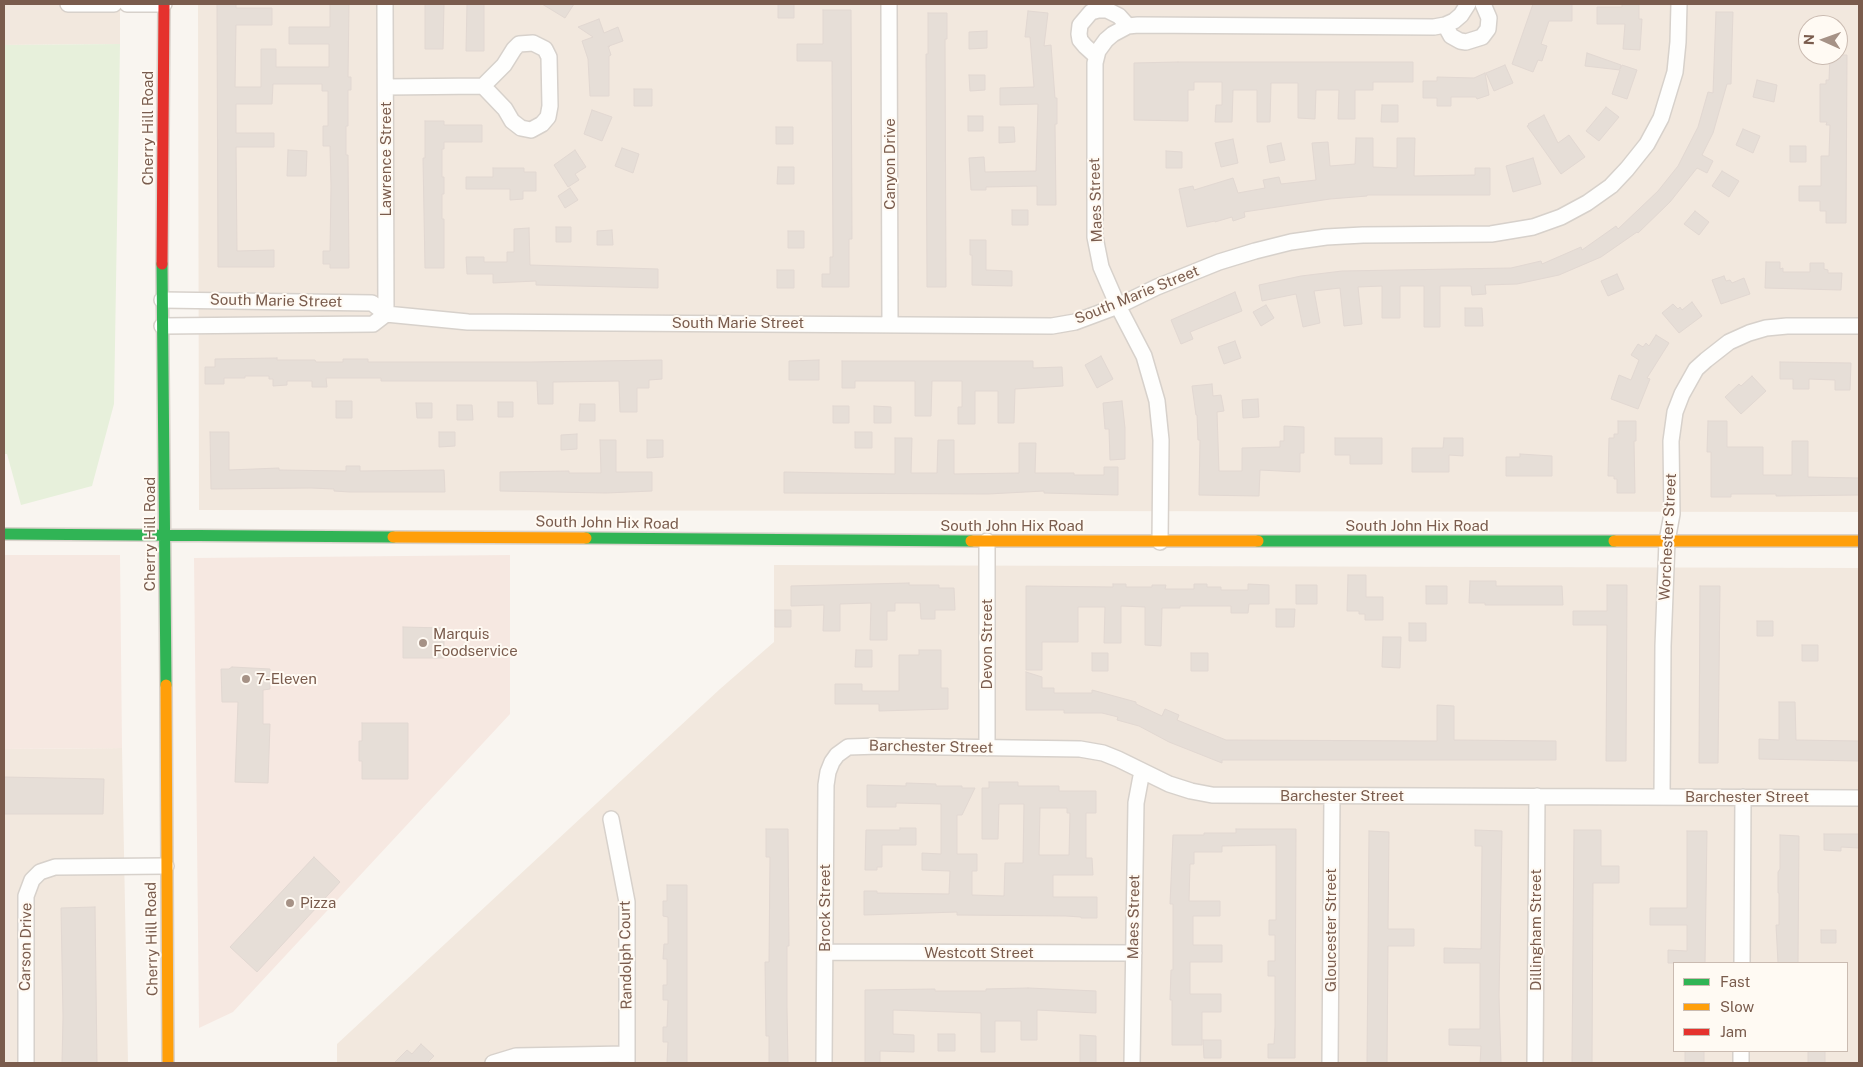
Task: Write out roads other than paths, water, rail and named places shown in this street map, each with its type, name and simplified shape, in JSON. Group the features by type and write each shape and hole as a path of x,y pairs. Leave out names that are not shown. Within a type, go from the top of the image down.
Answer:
{"street":[{"path":"68,4 114,4"},
{"path":"126,4 164,4"},
{"name":"Cherry Hill Road","path":"164,4 162,326 168,1063"},
{"name":"Lawrence Street","path":"385,4 386,314"},
{"name":"Canyon Drive","path":"889,4 890,324"},
{"path":"1128,26 1119,16 1107,10 1091,12 1080,25 1080,40 1096,56 1106,40 1128,26 1138,24 1434,27 1454,21 1461,15 1468,4"},
{"path":"1444,25 1451,36 1460,41 1466,42 1482,37 1488,29 1489,18 1483,4"},
{"name":"South Marie Street","path":"162,300 372,303 386,314 468,322 1052,326 1076,322 1219,262 1291,242 1362,235 1491,234 1533,227 1570,212 1587,203 1611,186 1628,169 1647,144 1661,118 1675,72 1679,4"},
{"path":"386,87 483,86 504,65 514,48 520,44 533,43 546,50 549,57 550,106 548,117 542,124 532,130 520,128 512,121 505,109 483,86"},
{"name":"Maes Street","path":"1096,56 1095,236 1101,267 1118,306 1144,356 1157,401 1161,440 1160,542"},
{"name":"South Marie Street","path":"162,326 373,324 386,314"},
{"name":"Worchester Street","path":"1662,797 1663,646 1667,541 1672,514 1672,426 1682,394 1696,369 1728,342 1749,332 1787,326 1859,326"},
{"name":"South John Hix Road","path":"4,534 1160,542 1859,541"},
{"name":"Devon Street","path":"987,541 987,748"},
{"name":"Barchester Street","path":"837,755 843,750 854,746 1080,749 1103,753 1169,784 1212,795 1859,798"},
{"name":"Brock Street","path":"824,1063 826,785 828,772 837,755"},
{"name":"Maes Street","path":"1132,1063 1136,803 1142,771"},
{"name":"Gloucester Street","path":"1330,1063 1332,796"},
{"name":"Dillingham Street","path":"1535,1063 1537,796"},
{"path":"1742,962 1743,797"},
{"name":"Randolph Court","path":"611,819 627,902 627,1059"},
{"name":"Carson Drive","path":"26,1063 26,896 32,880 40,872 55,867 166,866"},
{"name":"Westcott Street","path":"825,952 1134,954"},
{"path":"493,1063 524,1055 627,1059"}],"place":[{"name":"Marquis Foodservice","path":"423,643"},
{"name":"7-Eleven","path":"246,679"},
{"name":"Pizza","path":"290,903"}]}
